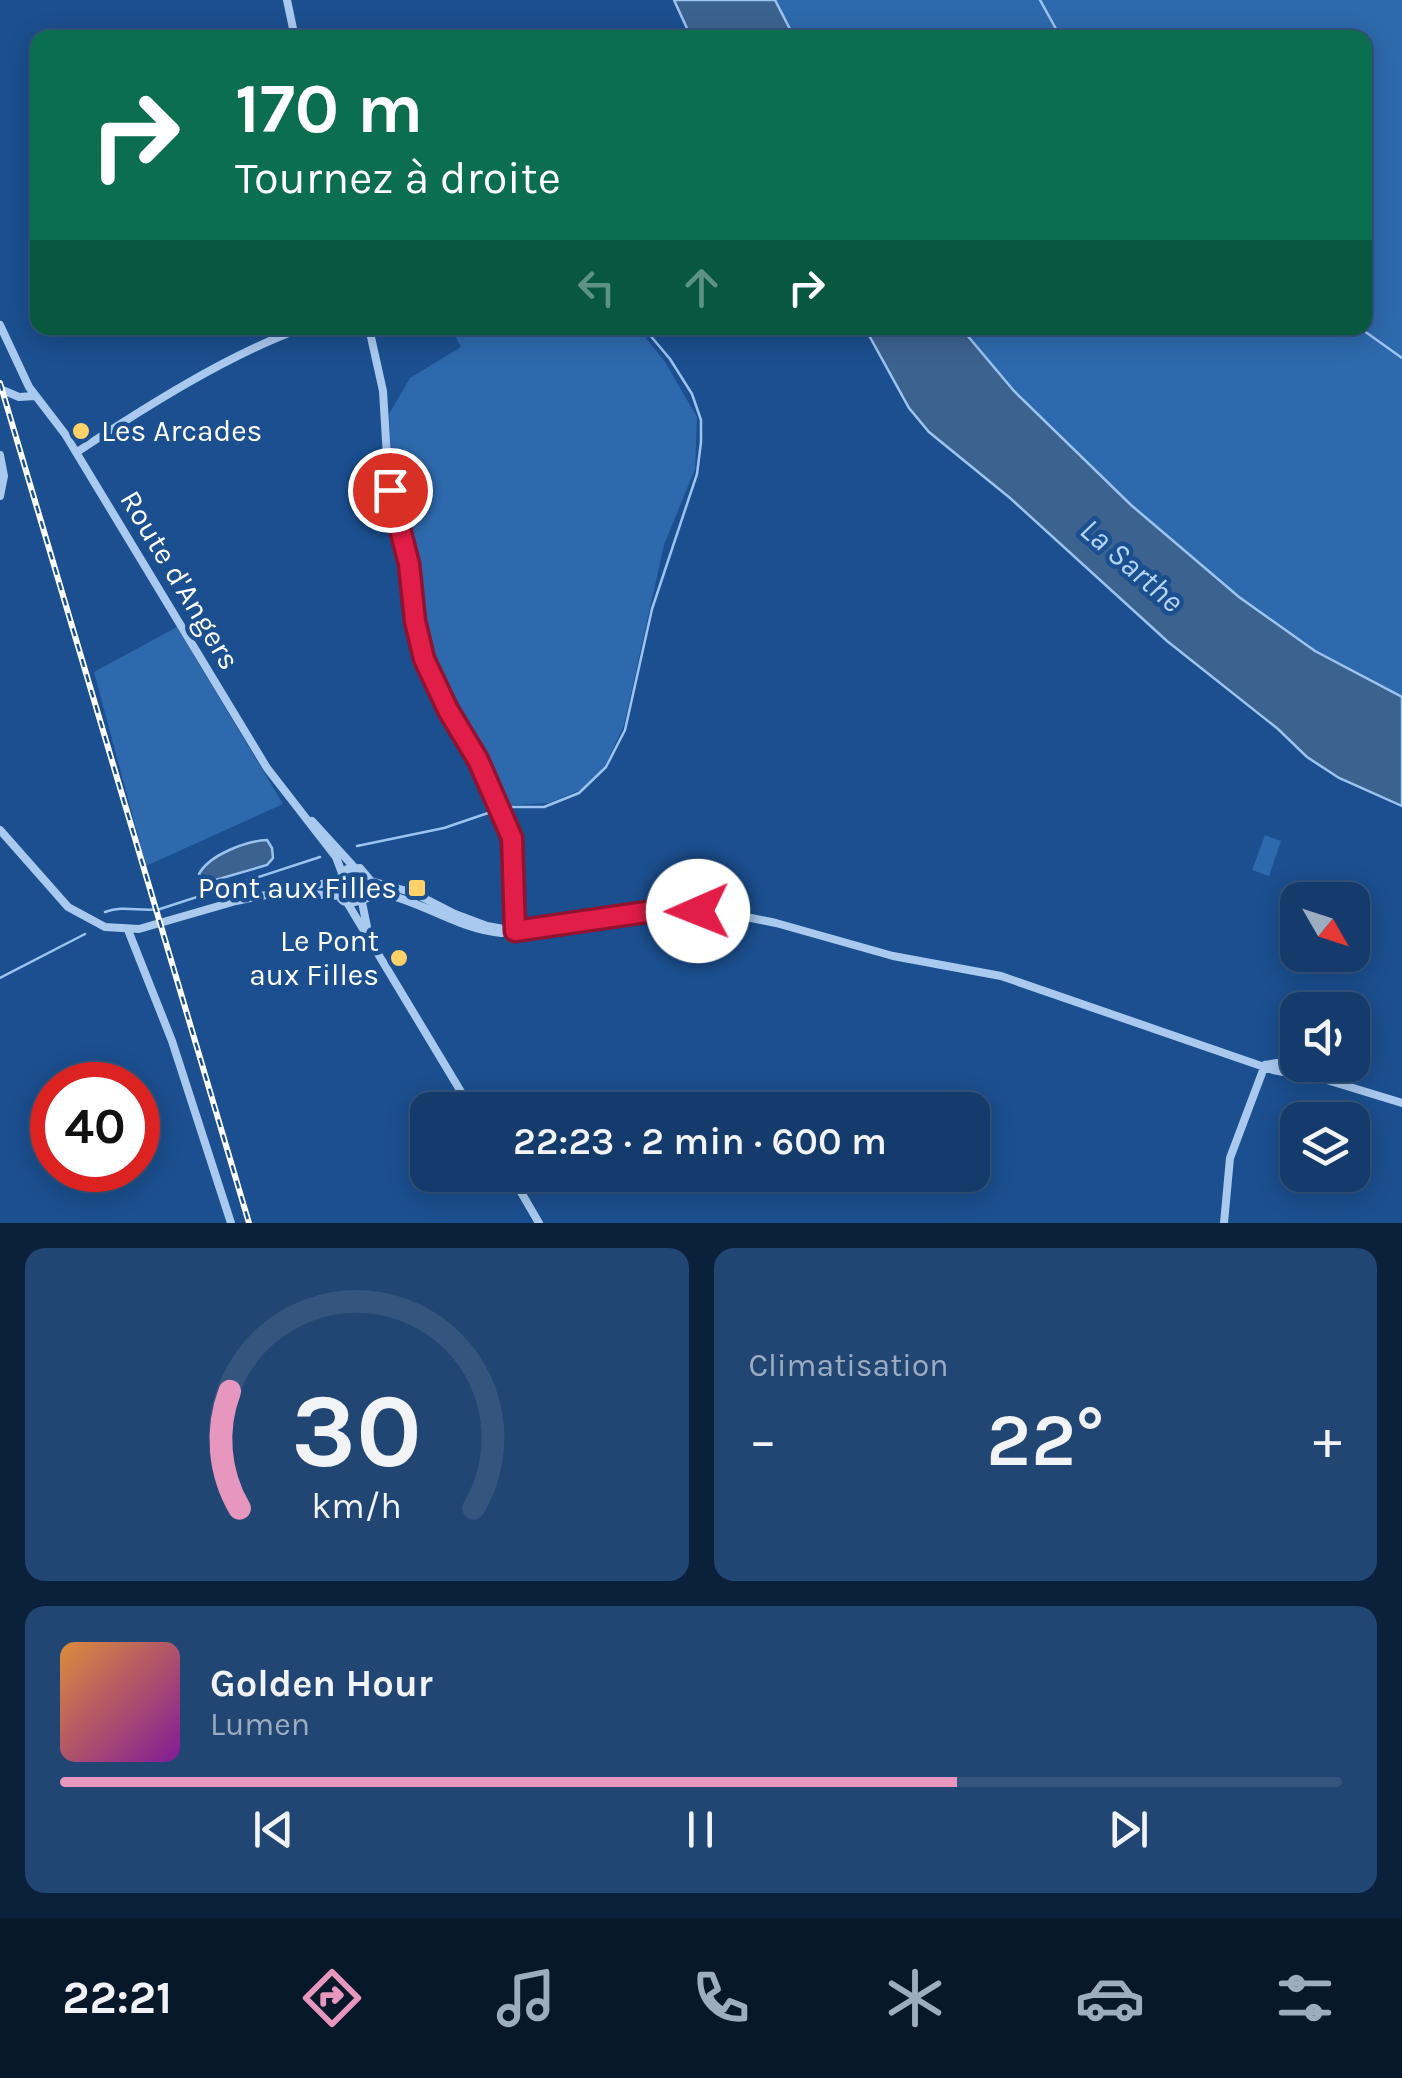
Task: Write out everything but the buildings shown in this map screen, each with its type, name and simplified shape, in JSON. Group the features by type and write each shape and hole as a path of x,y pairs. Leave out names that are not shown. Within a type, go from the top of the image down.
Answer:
{"street":[{"path":"288,0 294,30"},
{"name":"Route d'Angers","path":"0,325 35,396 76,452 266,768 336,856 339,877"},
{"path":"76,452 234,358 282,335"},
{"path":"370,335 383,391 390,490 409,564 418,639 433,682 478,760 512,838 515,931"},
{"path":"0,389 18,397 35,396"},
{"path":"0,455 4,476 0,496"},
{"name":"Route d'Angers","path":"293,805 354,867"},
{"path":"0,830 76,913 105,927 138,929 339,877 354,867 365,871 371,881 414,893 454,914 515,931"},
{"path":"339,877 340,896 377,950 461,1092"},
{"path":"371,881 365,899 365,922 377,950"},
{"path":"275,894 340,896"},
{"path":"348,904 380,894 478,930 515,931 653,911 728,914 776,923 874,952 1023,982 1273,1070 1402,1103"},
{"path":"138,929 140,960"},
{"path":"128,930 172,1041 231,1223"},
{"path":"1224,1223 1230,1158 1265,1065"},
{"path":"521,1192 539,1223"}],"shaded area":[{"path":"775,0 1402,0 1402,697 1315,651 1239,597 1131,505 1014,391 967,335 1372,335 1372,30 790,30"},
{"path":"455,335 644,335 665,362 697,417 695,469 664,545 624,725 605,766 580,790 549,803 502,806 479,752 448,701 423,640 418,580 393,491 389,414 410,378 461,347"},
{"path":"177,627 283,804 146,866 94,672"},
{"path":"1265,835 1281,841 1269,876 1252,870"}],"water":[{"path":"674,0 775,0 790,30 688,30"},
{"name":"La Sarthe","path":"869,335 967,335 1014,391 1131,505 1239,597 1315,651 1402,697 1402,806 1339,778 1307,757 1278,729 1167,641 1010,498 929,432 909,408"},
{"path":"267,840 273,858 267,865 212,881 199,874 229,850"}],"waterway":[{"path":"1040,0 1057,30"},
{"path":"507,807 544,807 579,793 606,767 625,730 652,609 697,474 701,442 701,420 692,394 650,335"},
{"path":"1370,335 1402,358"},
{"path":"357,846 444,828 494,811"},
{"path":"105,912 160,909 320,857"},
{"path":"0,978 85,934"}],"railway":[{"path":"0,383 249,1223"}],"place":[{"name":"Les Arcades","path":"81,431"},
{"name":"Pont aux Filles","path":"417,888"},
{"name":"Le Pont aux Filles","path":"399,958"}],"route":[{"path":"390,490 409,564 424,659 478,760 512,838 515,931 653,911 698,911"}]}
